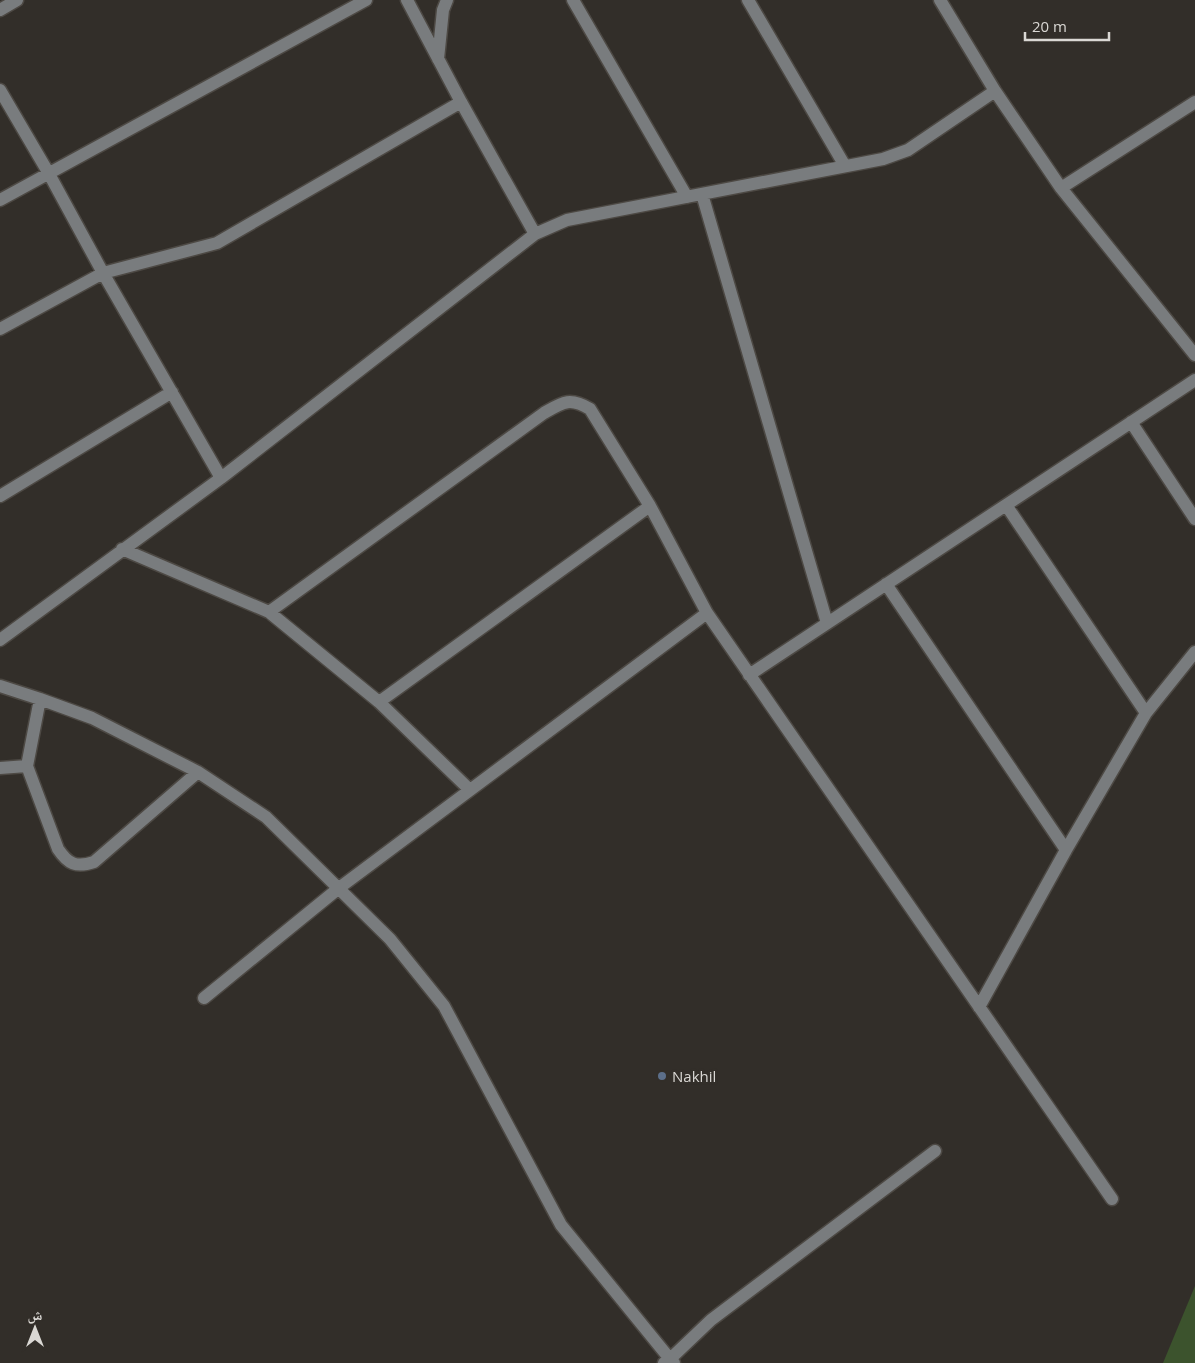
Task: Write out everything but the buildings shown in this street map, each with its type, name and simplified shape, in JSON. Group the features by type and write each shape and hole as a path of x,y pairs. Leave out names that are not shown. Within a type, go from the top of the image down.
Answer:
{"street":[{"path":"0,10 17,0"},
{"path":"0,200 48,172 366,0"},
{"path":"407,0 461,102 535,234"},
{"path":"438,59 443,10 447,0"},
{"path":"573,0 687,197"},
{"path":"748,0 845,166"},
{"path":"940,0 995,91 1061,188 1195,355"},
{"path":"0,90 48,172 102,273 221,478"},
{"path":"0,640 221,478 535,234 567,220 883,159 908,150 995,91"},
{"path":"0,329 102,273 217,243 461,102"},
{"path":"1061,188 1195,102"},
{"path":"702,194 827,623"},
{"path":"749,675 1195,380"},
{"path":"0,496 172,392"},
{"path":"269,612 536,418 562,403 578,402 590,409 650,506 707,613 1112,1199"},
{"path":"1131,422 1195,519"},
{"path":"1006,505 1146,713"},
{"path":"379,702 650,506"},
{"path":"122,550 269,612 379,702 470,790"},
{"path":"886,584 1066,850"},
{"path":"204,998 339,888 707,613"},
{"path":"979,1007 1066,850 1146,713 1195,652"},
{"path":"0,686 92,718 198,772 266,817 390,939 444,1006 561,1225 669,1362 711,1320 935,1151"},
{"path":"40,699 27,766 58,849 64,858 74,864 84,865 94,862 198,772"},
{"path":"0,768 27,766"}],"green space":[{"path":"1195,1286 1195,1363 1163,1363"}],"place":[{"name":"Nakhil","path":"662,1076"}]}
